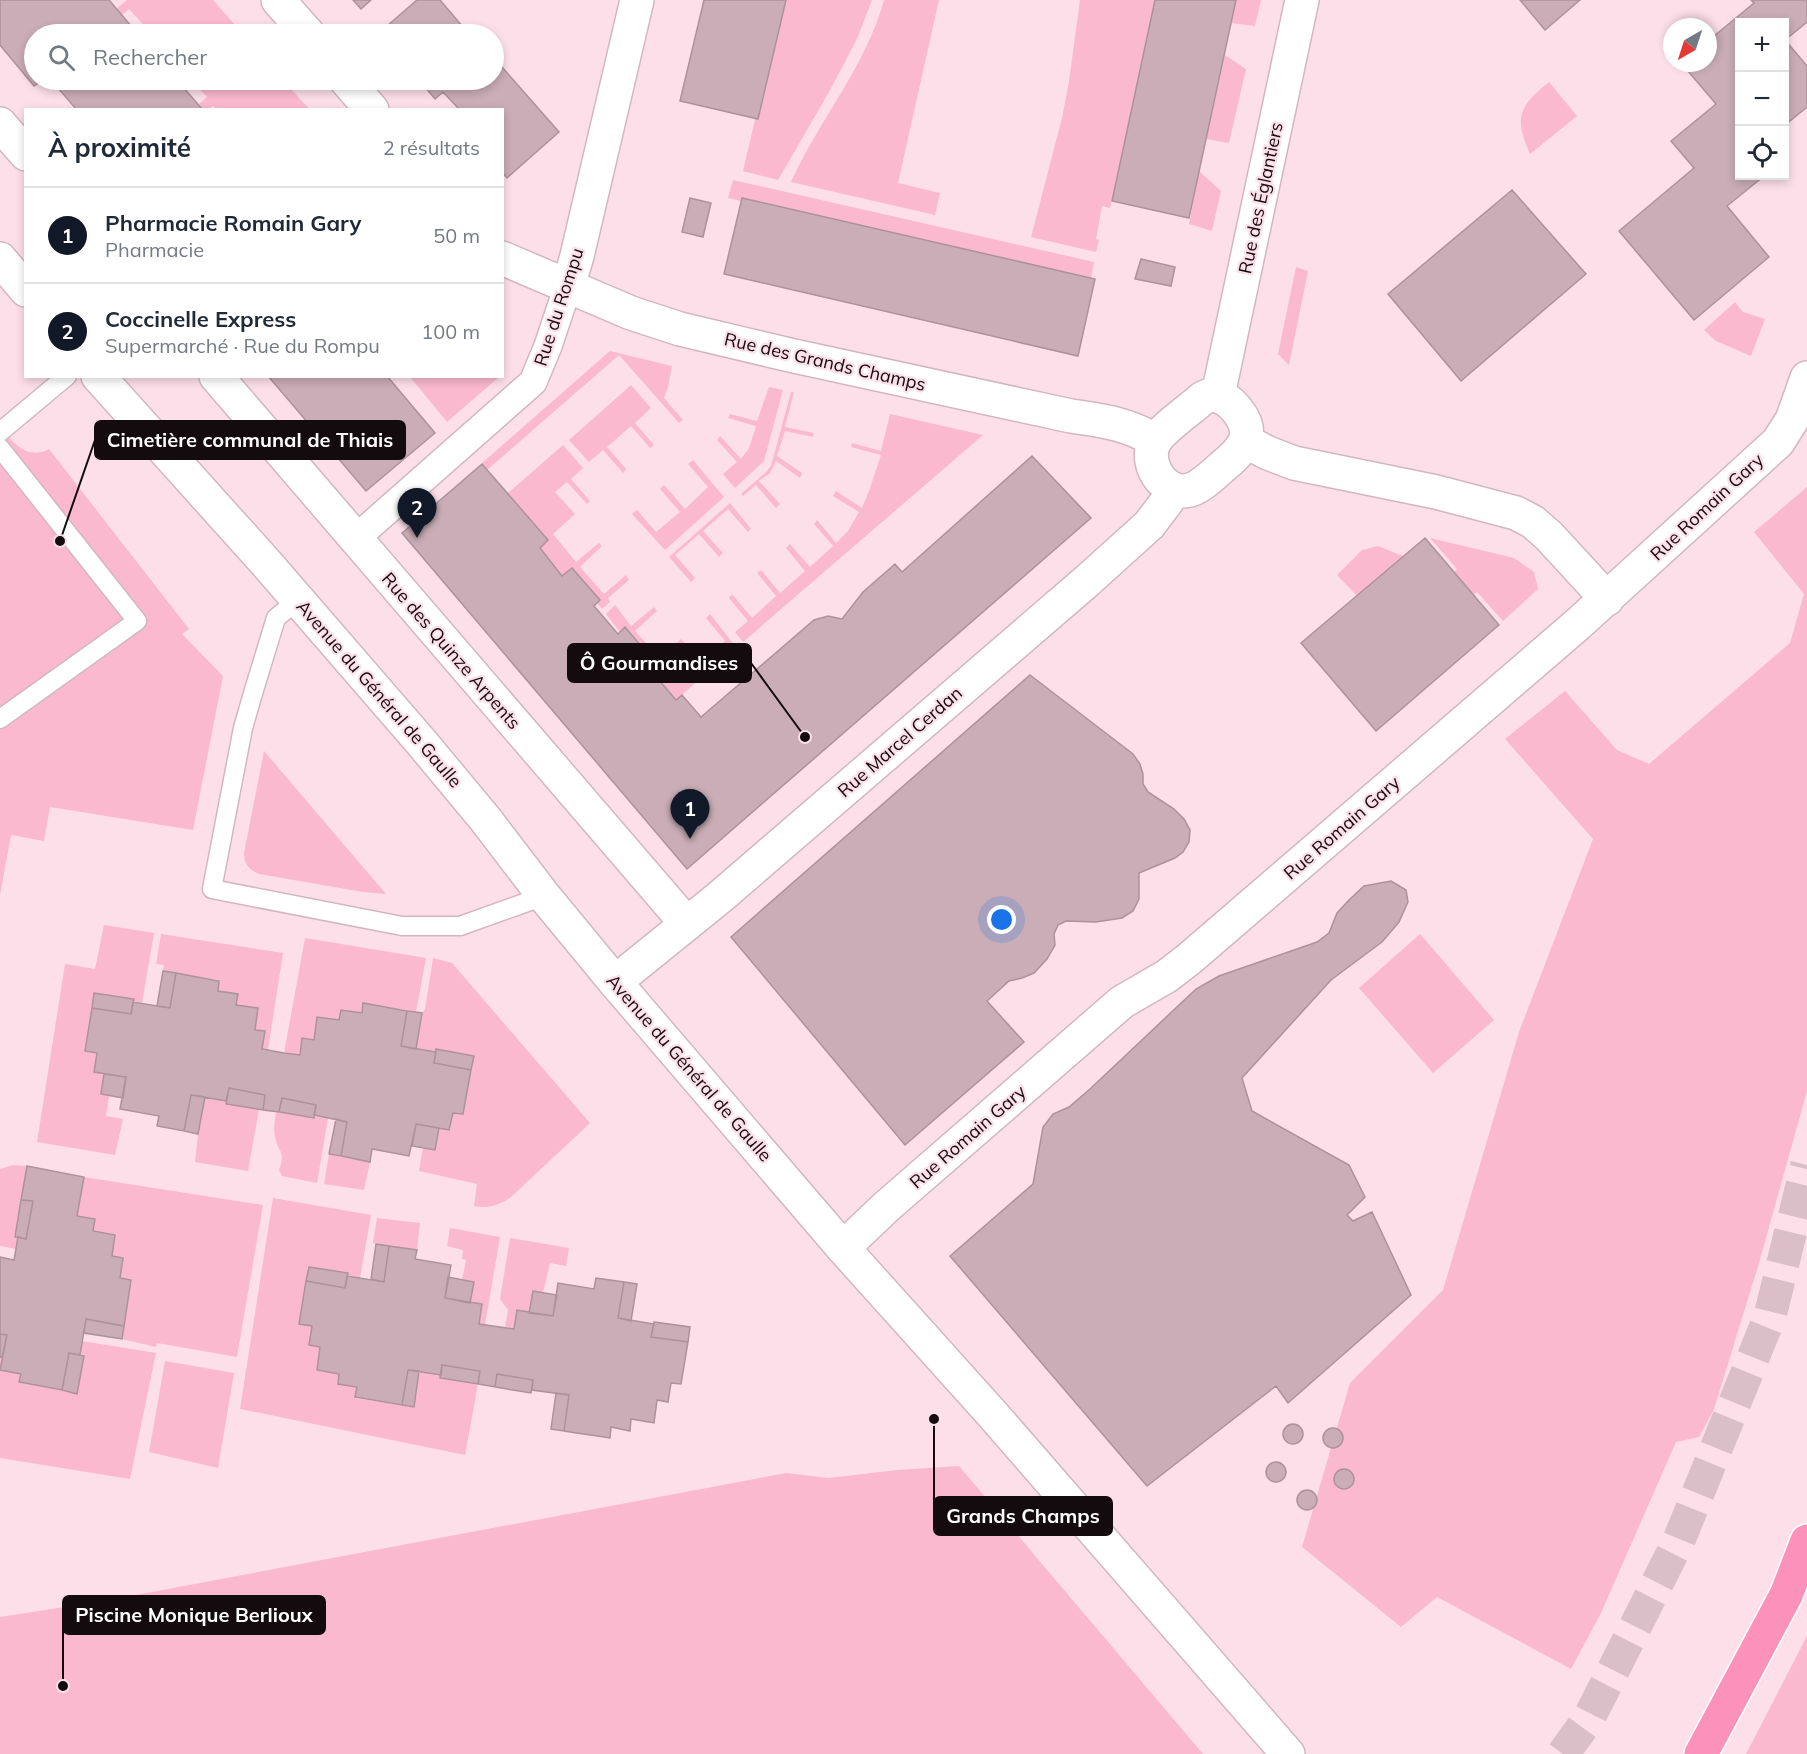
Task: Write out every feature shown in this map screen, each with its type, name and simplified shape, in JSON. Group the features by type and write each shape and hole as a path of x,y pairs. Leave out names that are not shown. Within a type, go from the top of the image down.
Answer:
{"highway":[{"path":"1701,1754 1786,1595 1807,1541"}],"street":[{"path":"278,0 299,24"},
{"name":"Rue du Rompu","path":"355,539 533,382 568,286 637,0"},
{"name":"Rue des Églantiers","path":"1218,395 1302,0"},
{"path":"355,90 370,108"},
{"path":"0,124 24,152"},
{"path":"0,259 24,288"},
{"name":"Rue des Grands Champs","path":"504,259 631,313 680,329 1071,416 1111,422 1136,430 1155,440"},
{"name":"Avenue du Général de Gaulle","path":"100,378 267,564 479,811 544,896 615,982 843,1248 1006,1429 1288,1754"},
{"name":"Rue des Quinze Arpents","path":"218,378 687,924"},
{"name":"Rue Romain Gary","path":"843,1248 1122,1002 1167,976 1189,959 1607,599 1778,442 1792,420 1807,378"},
{"path":"1218,395 1232,404 1245,420 1243,448 1204,483 1194,489 1183,491 1171,489 1160,479 1152,460 1152,447 1155,440 1203,398 1218,395"},
{"path":"1245,441 1294,463 1436,492 1516,513 1533,522 1549,536 1607,599"},
{"name":"Rue Marcel Cerdan","path":"615,982 687,924 1087,581 1149,525 1168,500 1171,489"}],"lane":[{"path":"0,432 65,378"},
{"path":"0,448 137,621 0,718"},
{"path":"298,600 276,618 254,690 243,728 212,889 402,926 460,926 544,896"}],"shaded area":[{"path":"127,0 213,0 234,24 143,24 129,9 122,15 116,9"},
{"path":"783,0 872,0 857,39 778,180 743,171"},
{"path":"884,0 939,0 898,183 940,193 935,215 791,182 866,48"},
{"path":"1080,0 1155,0 1110,208 1102,206 1096,252 1031,237 1062,118"},
{"path":"1236,0 1261,0 1255,26 1231,23"},
{"path":"1225,55 1246,69 1229,143 1206,139"},
{"path":"1549,82 1577,116 1530,154 1522,131 1522,114 1525,106"},
{"path":"200,90 292,90 308,108 215,108 213,106 202,108 199,104 207,97"},
{"path":"1199,171 1221,191 1212,231 1189,224"},
{"path":"733,180 1094,262 1091,278 728,198"},
{"path":"1296,267 1308,271 1289,365 1278,354"},
{"path":"1735,302 1743,312 1765,319 1751,356 1716,341 1704,330"},
{"path":"610,351 672,366 664,398 683,420 679,423 619,355 487,470 482,463"},
{"path":"411,378 498,378 447,422"},
{"path":"631,385 651,408 635,423 654,445 650,448 631,426 607,447 626,469 623,473 603,450 589,462 569,440"},
{"path":"769,387 783,390 764,461 735,488 723,474 737,462 717,440 720,436 741,459 749,448 756,426 728,418 730,414 757,421"},
{"path":"791,392 794,392 785,427 814,433 813,437 785,431 777,456 802,473 800,478 776,461 770,473 759,481 780,504 776,508 756,485 743,496 741,494 771,466"},
{"path":"890,414 983,435 743,642 735,632 748,621 729,598 732,594 752,618 776,596 757,573 761,570 780,593 805,571 786,548 790,544 810,567 833,546 814,524 817,520 836,543 848,531 859,512 833,496 836,491 862,508 881,455 851,447 852,443 881,451"},
{"path":"0,426 15,443 27,451 34,453 49,449 189,629 182,634 223,676 193,830 50,807 44,841 11,835 0,895"},
{"path":"563,445 583,468 571,479 590,501 587,504 567,482 555,492 575,514 553,534 576,562 599,543 602,546 580,567 604,594 626,575 629,580 608,598 610,602 602,609 597,603 600,600 572,568 562,576 540,548 548,540 508,493"},
{"path":"693,460 724,497 665,550 632,514 637,510 656,532 680,512 660,489 664,485 685,509 708,487 688,464"},
{"path":"1807,487 1807,1091 1759,1263 1714,1409 1699,1437 1676,1442 1601,1613 1571,1669 1437,1597 1401,1627 1302,1547 1350,1383 1443,1290 1519,1032 1593,839 1505,739 1565,691 1617,750 1649,764 1790,643 1804,594 1754,532"},
{"path":"730,503 751,529 748,532 728,509 703,531 723,553 719,557 699,534 675,555 695,578 691,582 669,557"},
{"path":"1430,538 1514,558 1534,572 1538,589 1503,621 1477,592 1473,595 1454,572 1457,569"},
{"path":"1378,546 1403,556 1357,596 1337,575 1362,550"},
{"path":"615,605 631,626 654,607 657,611 635,631 660,658 681,639 701,662 725,641 706,618 710,614 736,647 676,700 647,666 653,660 625,627 620,632 606,614"},
{"path":"264,751 386,894 363,892 252,871 245,860 244,853"},
{"path":"104,925 154,933 142,1003 94,993 85,1050 97,1053 94,1072 104,1074 101,1094 109,1096 106,1116 123,1119 115,1155 37,1142 65,964 95,969"},
{"path":"161,934 283,953 268,1050 262,1049 264,1031 255,1030 258,1008 236,1005 237,994 218,991 219,980 163,971 164,965 156,964"},
{"path":"1420,934 1494,1020 1433,1073 1359,988"},
{"path":"305,938 426,958 416,1012 364,1003 362,1013 341,1010 339,1020 317,1018 314,1040 302,1038 300,1055 284,1053"},
{"path":"433,958 452,963 590,1123 511,1197 493,1206 474,1206 477,1184 419,1171 423,1148 435,1150 439,1128 449,1130 453,1113 463,1114 474,1057 436,1049 436,1052 416,1049"},
{"path":"205,1097 226,1101 226,1104 259,1109 248,1171 195,1162"},
{"path":"276,1112 328,1118 317,1183 282,1176 279,1170 282,1155 274,1134"},
{"path":"329,1154 370,1162 364,1190 324,1184"},
{"path":"13,1165 27,1166 16,1249 0,1246 0,1169"},
{"path":"84,1177 263,1205 237,1357 157,1343 156,1347 122,1339 131,1281 120,1278 123,1258 112,1256 115,1235 93,1231 95,1219 77,1216"},
{"path":"273,1198 371,1215 360,1278 347,1276 347,1273 309,1267 299,1324 312,1326 320,1347 317,1370 339,1374 357,1387 356,1398 413,1407 419,1371 441,1375 441,1378 478,1384 465,1455 240,1409"},
{"path":"377,1218 420,1223 417,1250 373,1243"},
{"path":"450,1228 500,1237 485,1325 479,1324 470,1303 474,1282 462,1280 466,1260 462,1259 463,1250 447,1246"},
{"path":"510,1238 569,1248 566,1266 550,1263 543,1293 533,1291 529,1313 517,1311 514,1329 505,1327 508,1310 500,1299"},
{"path":"82,1341 156,1353 130,1479 0,1458 0,1370 21,1374 19,1382 77,1393 84,1356 80,1355"},
{"path":"165,1361 234,1373 218,1468 149,1452"},
{"path":"959,1466 1203,1754 0,1754 0,1617 109,1600 786,1473 829,1478"},
{"path":"1807,1636 1807,1754 1746,1754"}],"building":[{"path":"0,0 109,0 129,24 24,24 24,74 0,45"},
{"path":"353,0 371,0 361,9"},
{"path":"417,0 440,0 460,24 389,24"},
{"path":"704,0 786,0 758,119 680,101"},
{"path":"1155,0 1236,0 1189,218 1112,201"},
{"path":"1520,0 1580,0 1545,30"},
{"path":"1751,0 1807,0 1807,22 1789,37 1789,18 1736,18 1754,3"},
{"path":"1735,19 1735,180 1759,180 1727,206 1769,257 1694,320 1619,231 1694,168 1671,141 1716,104 1689,72 1717,72 1717,34"},
{"path":"1789,45 1807,66 1807,107 1789,122"},
{"path":"504,69 559,132 507,178 504,174 504,108 458,108 443,92 435,99 427,90 504,90"},
{"path":"60,90 186,90 201,108 75,108"},
{"path":"1512,190 1586,274 1461,381 1388,294"},
{"path":"690,198 711,203 703,237 682,232"},
{"path":"742,198 1095,279 1078,356 724,274"},
{"path":"1141,259 1175,267 1171,286 1135,279"},
{"path":"270,378 389,378 435,433 366,491"},
{"path":"1032,456 1091,518 687,869 402,533 482,464 548,540 540,548 562,576 572,568 600,600 594,606 618,634 625,627 653,660 647,666 676,700 682,695 701,717 814,620 828,616 842,619 863,592 895,564 902,572"},
{"path":"1425,538 1499,625 1376,731 1301,643"},
{"path":"1030,675 1133,754 1140,764 1143,784 1148,792 1174,809 1184,819 1190,830 1189,842 1183,852 1175,858 1139,873 1139,899 1133,911 1122,918 1096,922 1066,921 1058,925 1054,934 1055,945 1047,959 1034,973 1009,981 987,1001 1024,1042 905,1145 731,937"},
{"path":"1391,881 1406,890 1408,902 1399,922 1382,942 1331,980 1242,1078 1252,1111 1349,1165 1365,1197 1347,1215 1353,1221 1372,1212 1411,1295 1288,1403 1276,1386 1147,1486 950,1256 1033,1184 1043,1127 1053,1114 1069,1107 1090,1089 1196,989 1219,976 1317,942 1329,933 1337,913 1364,886"},
{"path":"163,971 176,973 170,1008 157,1006"},
{"path":"176,973 219,981 218,991 238,994 236,1005 258,1008 255,1030 265,1031 262,1049 284,1053 300,1055 302,1038 314,1040 317,1017 339,1020 341,1010 362,1013 363,1003 407,1011 401,1046 436,1052 434,1063 471,1070 463,1114 453,1113 449,1130 416,1124 409,1156 372,1149 370,1162 341,1156 347,1122 314,1115 316,1105 282,1098 279,1112 263,1110 265,1095 229,1088 226,1101 191,1095 184,1131 157,1126 159,1116 120,1109 126,1077 94,1072 97,1053 85,1051 92,1008 131,1014 133,1002 170,1008"},
{"path":"94,993 134,999 131,1014 92,1008"},
{"path":"407,1011 422,1013 416,1049 401,1046"},
{"path":"436,1049 474,1056 471,1070 434,1063"},
{"path":"104,1074 126,1077 123,1098 101,1094"},
{"path":"229,1088 265,1095 263,1110 226,1104"},
{"path":"191,1095 205,1097 198,1134 184,1131"},
{"path":"282,1098 316,1105 314,1118 279,1112"},
{"path":"336,1119 347,1122 341,1156 329,1154"},
{"path":"416,1124 439,1128 435,1150 412,1146"},
{"path":"27,1166 84,1177 77,1216 95,1219 93,1231 115,1235 112,1256 123,1258 120,1278 131,1280 124,1326 86,1319 80,1355 69,1353 62,1390 19,1382 21,1374 0,1370 7,1335 0,1334 0,1257 14,1260 18,1237 26,1239 33,1201 21,1200"},
{"path":"21,1200 33,1201 26,1239 15,1237"},
{"path":"376,1244 389,1246 384,1282 371,1279"},
{"path":"389,1246 417,1250 415,1259 451,1265 445,1298 482,1304 479,1324 514,1329 517,1310 553,1316 558,1283 594,1289 596,1278 624,1282 618,1318 654,1324 651,1337 688,1342 681,1384 671,1383 668,1402 657,1400 654,1423 631,1419 630,1431 611,1427 610,1438 564,1431 569,1395 532,1390 533,1380 497,1374 495,1387 478,1384 480,1371 442,1365 441,1375 408,1370 402,1405 355,1397 357,1387 338,1384 339,1374 317,1370 320,1347 309,1345 312,1326 299,1324 306,1281 345,1288 347,1276 384,1282"},
{"path":"309,1267 348,1273 345,1288 306,1281"},
{"path":"448,1277 474,1282 470,1303 445,1298"},
{"path":"624,1282 637,1284 631,1321 618,1318"},
{"path":"533,1291 557,1295 553,1316 529,1313"},
{"path":"86,1319 124,1326 122,1339 84,1333"},
{"path":"654,1322 690,1327 688,1342 651,1337"},
{"path":"0,1334 7,1335 2,1358 0,1357"},
{"path":"69,1353 84,1356 77,1394 62,1390"},
{"path":"442,1365 480,1371 478,1384 440,1378"},
{"path":"408,1370 419,1371 414,1407 402,1405"},
{"path":"497,1374 533,1380 531,1393 495,1387"},
{"path":"556,1393 569,1395 564,1431 551,1429"},
{"path":"1293,1424 1300,1427 1303,1434 1300,1441 1293,1444 1286,1441 1283,1434 1286,1427"},
{"path":"1333,1428 1340,1431 1343,1438 1340,1445 1333,1448 1326,1445 1323,1438 1326,1431"},
{"path":"1276,1462 1283,1465 1286,1472 1283,1479 1276,1482 1269,1479 1266,1472 1269,1465"},
{"path":"1344,1469 1351,1472 1354,1479 1351,1486 1344,1489 1337,1486 1334,1479 1337,1472"},
{"path":"1307,1490 1314,1493 1317,1500 1314,1507 1307,1510 1300,1507 1297,1500 1300,1493"}],"tunnel":[{"path":"1563,1754 1589,1718 1679,1540 1770,1316 1807,1165"}],"place":[{"name":"Coccinelle Express","path":"417,538"},
{"name":"Cimetière communal de Thiais","path":"60,541"},
{"name":"Ô Gourmandises","path":"805,737"},
{"name":"Pharmacie Romain Gary","path":"690,839"},
{"name":"Grands Champs","path":"934,1419"},
{"name":"Piscine Monique Berlioux","path":"63,1686"}]}
